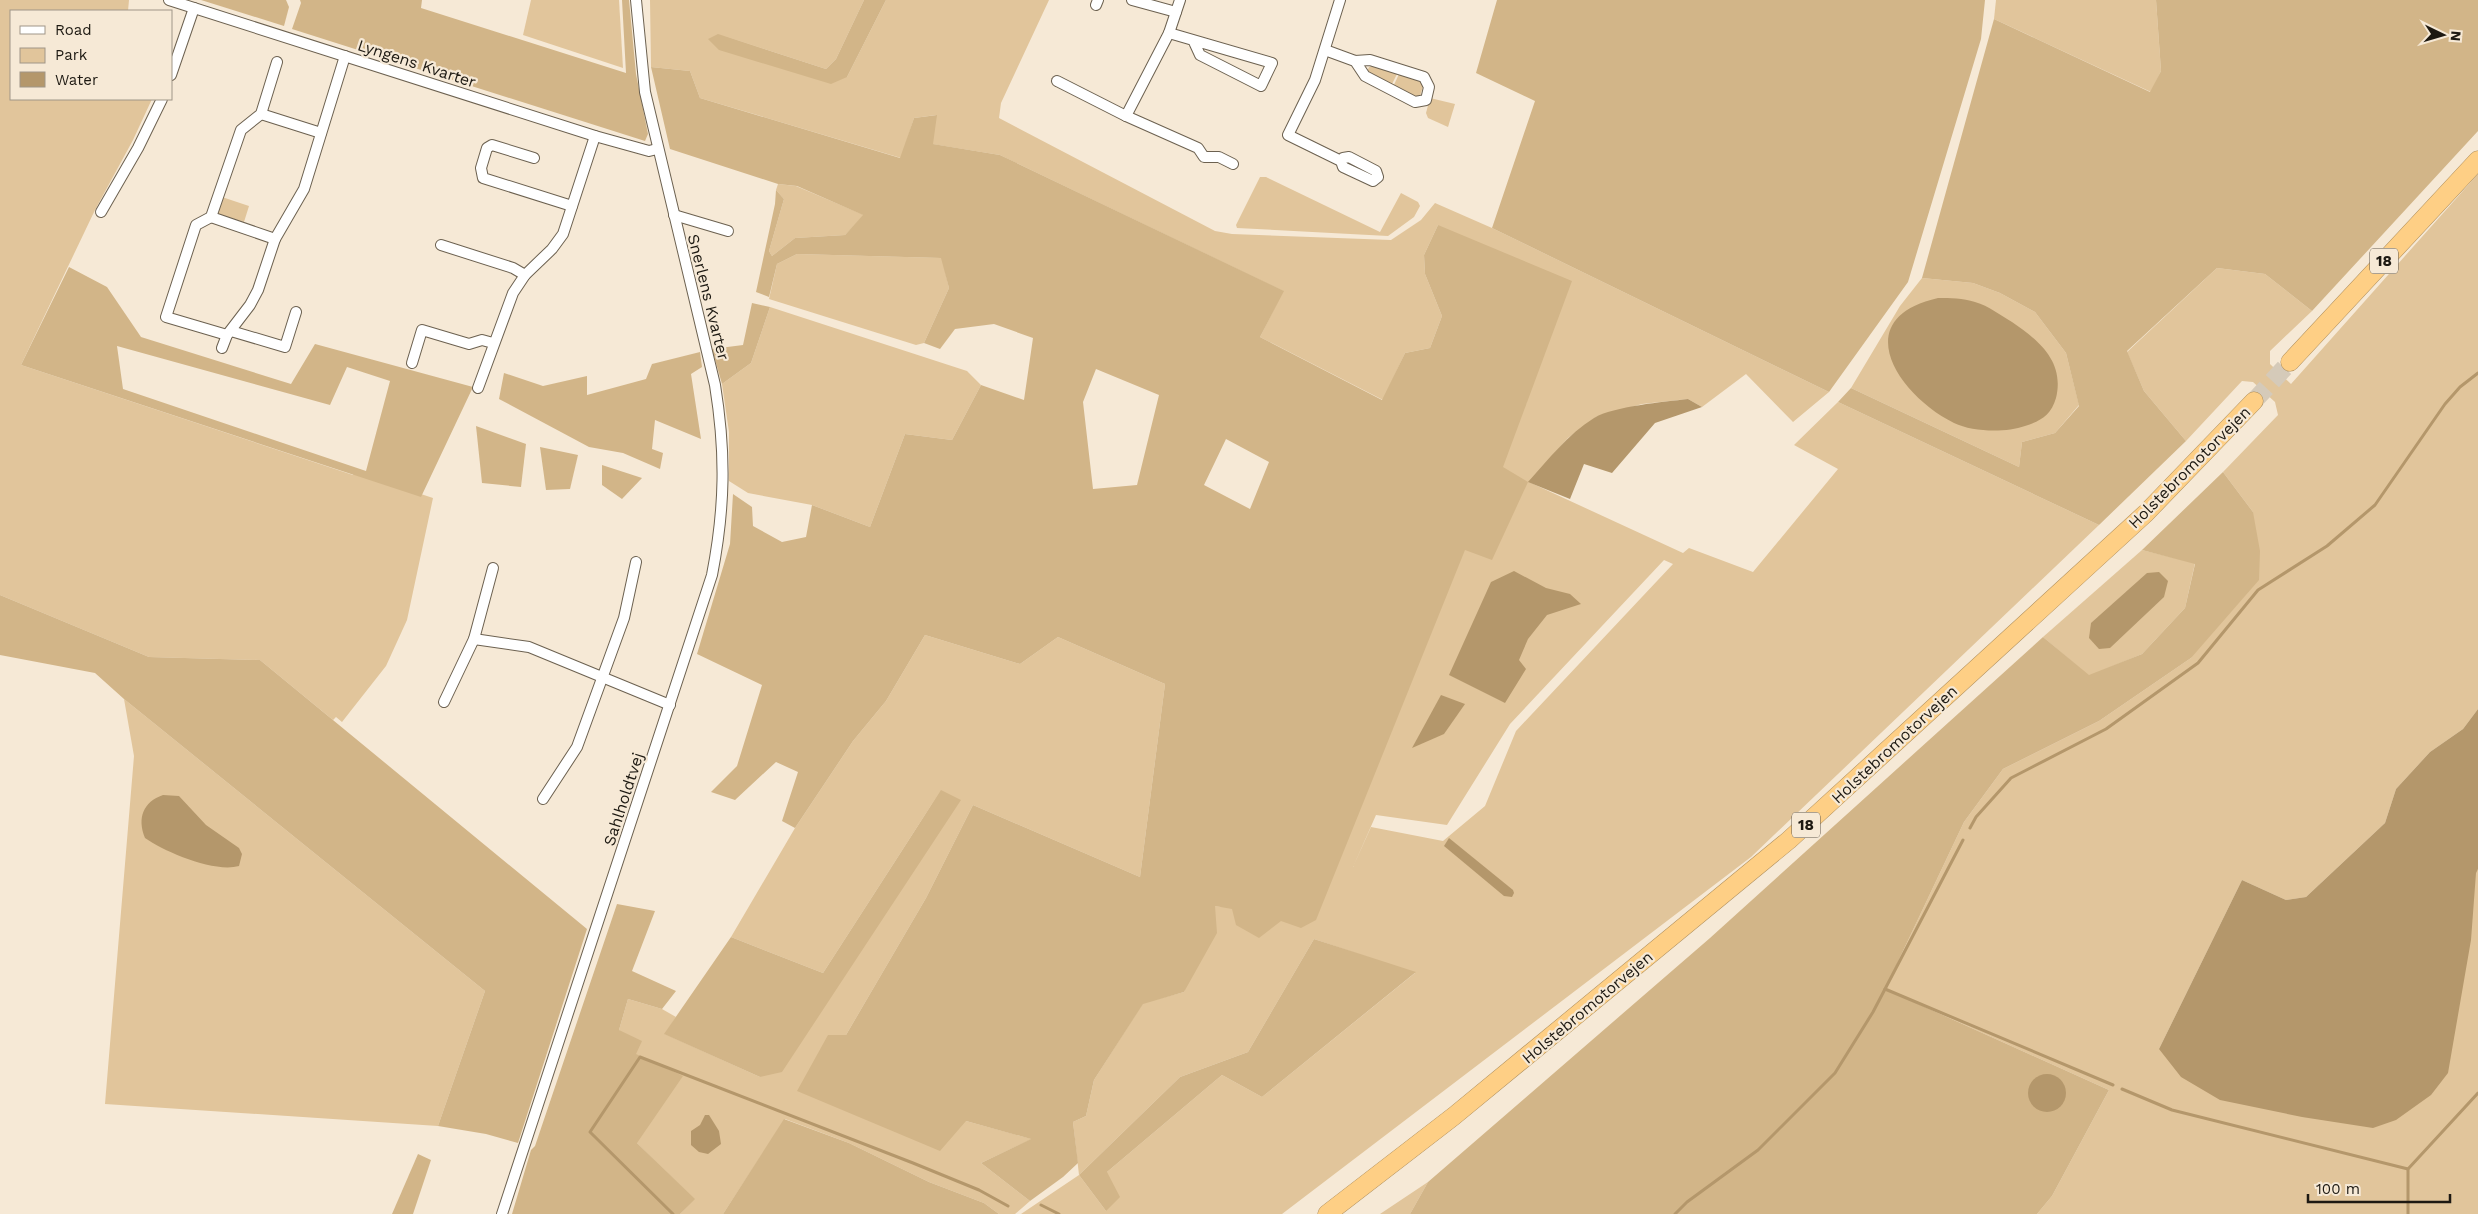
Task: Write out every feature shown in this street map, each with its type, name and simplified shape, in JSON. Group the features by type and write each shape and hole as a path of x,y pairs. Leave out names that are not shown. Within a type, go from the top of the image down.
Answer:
{"highway":[{"name":"18","path":"2290,362 2478,160"},
{"name":"Holstebromotorvejen","path":"1327,1214 1454,1116 1789,840 2146,512 2254,401"}],"street":[{"name":"Lyngens Kvarter","path":"169,0 595,136 649,151 657,149"},
{"name":"Snerlens Kvarter","path":"636,0 645,92 657,149 715,385"},
{"path":"1132,0 1176,12"},
{"path":"1126,116 1169,33 1180,0"},
{"path":"1340,0 1315,80 1288,135 1341,161"},
{"path":"172,72 194,8"},
{"path":"1169,33 1194,42 1272,63 1261,86 1200,54 1194,42"},
{"path":"1324,50 1355,61 1370,60 1424,77 1429,87 1426,100 1415,102 1365,76 1355,61"},
{"path":"222,348 229,333 250,305 258,290 275,239 304,189 345,56"},
{"path":"277,62 260,114 241,130 211,217 196,226 166,317 285,347 296,312"},
{"path":"1057,81 1126,116 1198,148 1204,157 1219,157 1233,164"},
{"path":"101,212 138,148 162,100"},
{"path":"260,114 322,133"},
{"path":"478,388 513,293 525,275 552,249 563,234 595,136"},
{"path":"534,158 492,145 487,148 481,168 483,178 572,206"},
{"name":"Snerlens Kvarter","path":"674,215 728,231"},
{"path":"211,217 275,239"},
{"path":"440,245 513,268 525,275"},
{"path":"412,363 422,330 469,344 482,340 493,343"},
{"name":"Sahlholdtvej","path":"502,1214 712,575 720,531 724,486 724,452 715,385"},
{"path":"543,799 577,747 601,686 602,677 624,618 636,562"},
{"path":"444,702 474,639 493,568"},
{"path":"474,639 529,648 670,706"}],"green space":[{"path":"0,0 129,0 128,10 10,10 10,100 152,100 133,140 95,210 21,365 353,475 354,472 433,498 407,620 386,666 342,722 336,717 333,720 260,660 149,657 0,595"},
{"path":"531,0 619,0 623,68 523,35"},
{"path":"650,0 864,0 836,59 826,69 718,34 847,77 886,0 1049,0 1001,103 999,118 1215,231 1232,234 1391,240 1421,220 1435,203 1492,228 1829,392 1793,422 1746,374 1702,407 1688,399 1642,404 1596,417 1568,438 1529,482 1683,553 1689,548 1753,572 1838,469 1794,445 1838,402 2099,525 1751,857 1282,1214 1021,1214 1079,1175 1073,1122 1086,1116 1094,1080 1143,1003 1184,992 1215,906 1224,907 1527,402 1438,225 1424,255 1425,274 1442,316 1430,348 1405,353 1383,400 1260,337 1283,291 1000,155 932,144 936,115 914,118 901,158 700,98 690,71 651,67","holes":["1664,560 1673,564 1516,731 1485,806 1443,841 1371,827 1353,867 1376,815 1447,825 1510,724","1314,939 1415,973 1262,1097 1222,1075 1107,1172 1106,1211 1079,1175 1180,1077 1248,1052"]},
{"path":"1996,0 2156,0 2161,71 2151,92 1994,19"},
{"path":"1373,66 1397,74 1391,86 1367,72 1369,67"},
{"path":"1399,74 1421,81 1423,86 1420,96 1415,98 1393,87"},
{"path":"1430,98 1455,104 1448,127 1428,118 1426,113"},
{"path":"2478,174 2478,709 2463,729 2430,752 2396,789 2385,823 2306,897 2286,900 2242,880 2159,1049 2478,869 2478,1214 2037,1214 2052,1196 2109,1090 1885,989 1964,822 2003,769 2099,721 2191,658 2253,512 2223,472 2278,415 2275,402 2253,382 2242,381 2186,441 2144,391 2127,352 2217,268 2265,274 2312,311 2270,351 2270,364 2291,384"},
{"path":"1260,177 1266,177 1380,232 1401,193 1418,202 1420,206 1414,217 1388,236 1237,228 1236,225"},
{"path":"778,184 796,186 864,215 845,235 795,238 772,256 769,251 784,199 776,190"},
{"path":"222,197 249,206 244,222 217,214"},
{"path":"797,254 942,258 949,288 924,343 916,345 769,299 777,264"},
{"path":"1922,278 1973,283 2000,293 2035,312 2066,353 2079,405 2055,433 2022,442 2019,467 1851,388 1900,306"},
{"path":"770,307 967,371 981,385 952,440 905,434 870,527 812,505 748,493 729,481 729,432 722,384 751,363"},
{"path":"2142,550 2195,563 2185,608 2142,654 2089,676 2043,637"},
{"path":"925,635 1020,664 1058,637 1165,684 1140,877 973,805 926,898 846,1035 828,1036 966,1121 1032,1139 981,1163 1030,1201 1015,1214 999,1214 984,1203 929,1182 849,1143 785,1119 723,1214 680,1214 694,1199 637,1143 636,1054 619,1030 628,999 662,1009 676,1017 665,1034 760,1077 941,790 823,973 731,937 795,828 853,741 886,701"},
{"path":"124,699 485,991 438,1126 105,1104 134,756"},
{"path":"1428,1182 1410,1214 1380,1214"}],"shaded area":[{"path":"201,0 286,0 289,7 284,26"},
{"path":"300,0 422,0 421,8 626,73 622,0 629,0 636,74 648,134 645,141 292,29 301,3"},
{"path":"864,0 886,0 847,77 831,84 719,50 708,39 718,34 826,69 836,59"},
{"path":"1497,0 1985,0 1981,39 1908,282 1829,392 1492,228 1535,101 1476,73"},
{"path":"2156,0 2478,0 2478,131 2312,311 2265,274 2217,268 2127,351 2144,391 2186,441 2099,525 1838,402 1851,388 2019,467 2022,442 2055,433 2079,406 2066,353 2035,312 2000,293 1973,283 1922,278 1994,19 2150,92 2161,71"},
{"path":"651,67 690,71 700,98 900,158 914,118 937,115 933,144 1000,155 1284,291 1260,337 1382,400 1405,353 1430,348 1442,316 1425,274 1424,255 1438,225 1572,281 1503,467 1528,482 1492,560 1465,550 1316,920 1301,928 1281,921 1259,938 1236,925 1232,909 1215,906 1217,933 1184,992 1143,1004 1094,1080 1086,1116 1073,1122 1078,1163 1063,1177 1030,1201 981,1163 1031,1139 966,1121 940,1151 797,1091 828,1035 846,1035 926,898 973,805 1140,877 1165,684 1058,637 1020,664 925,635 886,701 853,741 795,828 782,821 798,772 776,762 735,800 711,792 737,766 762,685 697,654 730,544 733,494 752,507 753,526 782,542 806,537 812,505 870,527 905,434 952,440 981,385 1024,400 1033,338 994,324 955,329 940,349 924,343 949,288 941,258 797,254 777,264 769,297 756,292 775,204 776,190 784,199 769,251 772,256 795,238 845,235 863,215 797,186 778,184 670,149","holes":["1096,369 1159,395 1137,485 1093,489 1083,402","1226,439 1269,462 1250,509 1204,485"]},
{"path":"69,267 107,287 141,337 291,384 315,344 473,387 421,497 21,365","holes":["117,346 330,405 347,367 390,381 366,471 123,389"]},
{"path":"752,303 770,307 751,363 722,384 712,349 743,345"},
{"path":"700,352 702,367 691,374 701,439 655,420 652,449 663,453 660,469 623,453 589,447 499,399 504,373 543,386 587,376 587,395 646,379 652,364"},
{"path":"476,426 526,444 521,487 482,483"},
{"path":"540,447 578,455 570,489 546,490"},
{"path":"602,465 642,478 622,499 602,485"},
{"path":"2223,472 2253,512 2260,551 2259,580 2191,658 2099,721 2003,769 1964,822 1885,989 2109,1090 2052,1196 2037,1214 1410,1214 1428,1182 1710,938 2043,637 2089,675 2142,654 2185,608 2195,564 2142,550"},
{"path":"0,595 149,657 260,660 587,929 518,1143 486,1134 438,1126 485,991 124,699 95,673 0,655"},
{"path":"941,790 961,800 782,1072 760,1077 664,1034 731,937 823,973"},
{"path":"617,904 655,911 632,971 676,991 662,1009 628,999 619,1030 642,1041 636,1054 683,1076 637,1143 695,1199 680,1214 512,1214 531,1150 535,1146"},
{"path":"1314,939 1416,972 1262,1097 1222,1075 1107,1172 1120,1197 1106,1211 1079,1175 1180,1077 1248,1052"},
{"path":"784,1119 849,1143 929,1182 984,1203 999,1214 723,1214"},
{"path":"418,1154 431,1160 413,1214 392,1214"}],"water":[{"path":"1938,298 1966,300 1985,306 2012,322 2040,344 2053,362 2057,373 2058,385 2054,404 2045,417 2031,424 2008,430 1980,430 1954,423 1934,411 1915,395 1901,377 1891,358 1888,340 1894,323 1910,308"},
{"path":"1688,399 1702,407 1655,423 1612,473 1584,464 1570,499 1528,482 1567,439 1594,418 1614,410"},
{"path":"1514,571 1546,588 1570,594 1581,604 1547,615 1528,639 1519,660 1526,669 1505,703 1449,675 1491,582"},
{"path":"2159,572 2168,581 2164,597 2110,648 2099,649 2089,638 2091,623 2147,573"},
{"path":"1441,695 1465,704 1444,734 1412,748"},
{"path":"2478,709 2478,869 2476,873 2471,940 2448,1073 2431,1095 2396,1120 2373,1128 2302,1117 2220,1100 2181,1077 2159,1049 2242,880 2286,900 2306,897 2385,823 2396,789 2430,752 2463,729"},
{"path":"163,795 179,796 206,825 239,848 242,854 239,866 217,867 190,860 145,838 142,817 146,806"},
{"path":"1449,838 1513,890 1512,897 1504,896 1444,846"},
{"path":"2047,1074 2060,1080 2066,1093 2060,1106 2047,1112 2034,1106 2028,1093 2034,1080"},
{"path":"705,1115 709,1115 719,1131 721,1144 708,1154 699,1152 691,1145 691,1131 700,1125"}],"waterway":[{"path":"1970,828 1976,817 2011,778 2106,729 2198,663 2258,590 2327,546 2375,505 2445,404 2460,387 2478,373"},
{"path":"1675,1214 1687,1202 1758,1150 1835,1073 1873,1012 1963,840"},
{"path":"1885,989 2113,1085"},
{"path":"673,1214 590,1132 640,1057 913,1163 979,1190 1008,1206"},
{"path":"2122,1089 2172,1110 2408,1169"},
{"path":"2408,1214 2408,1169 2478,1093"},
{"path":"1041,1205 1059,1214"}],"tunnel":[{"path":"2254,401 2290,362"}]}
